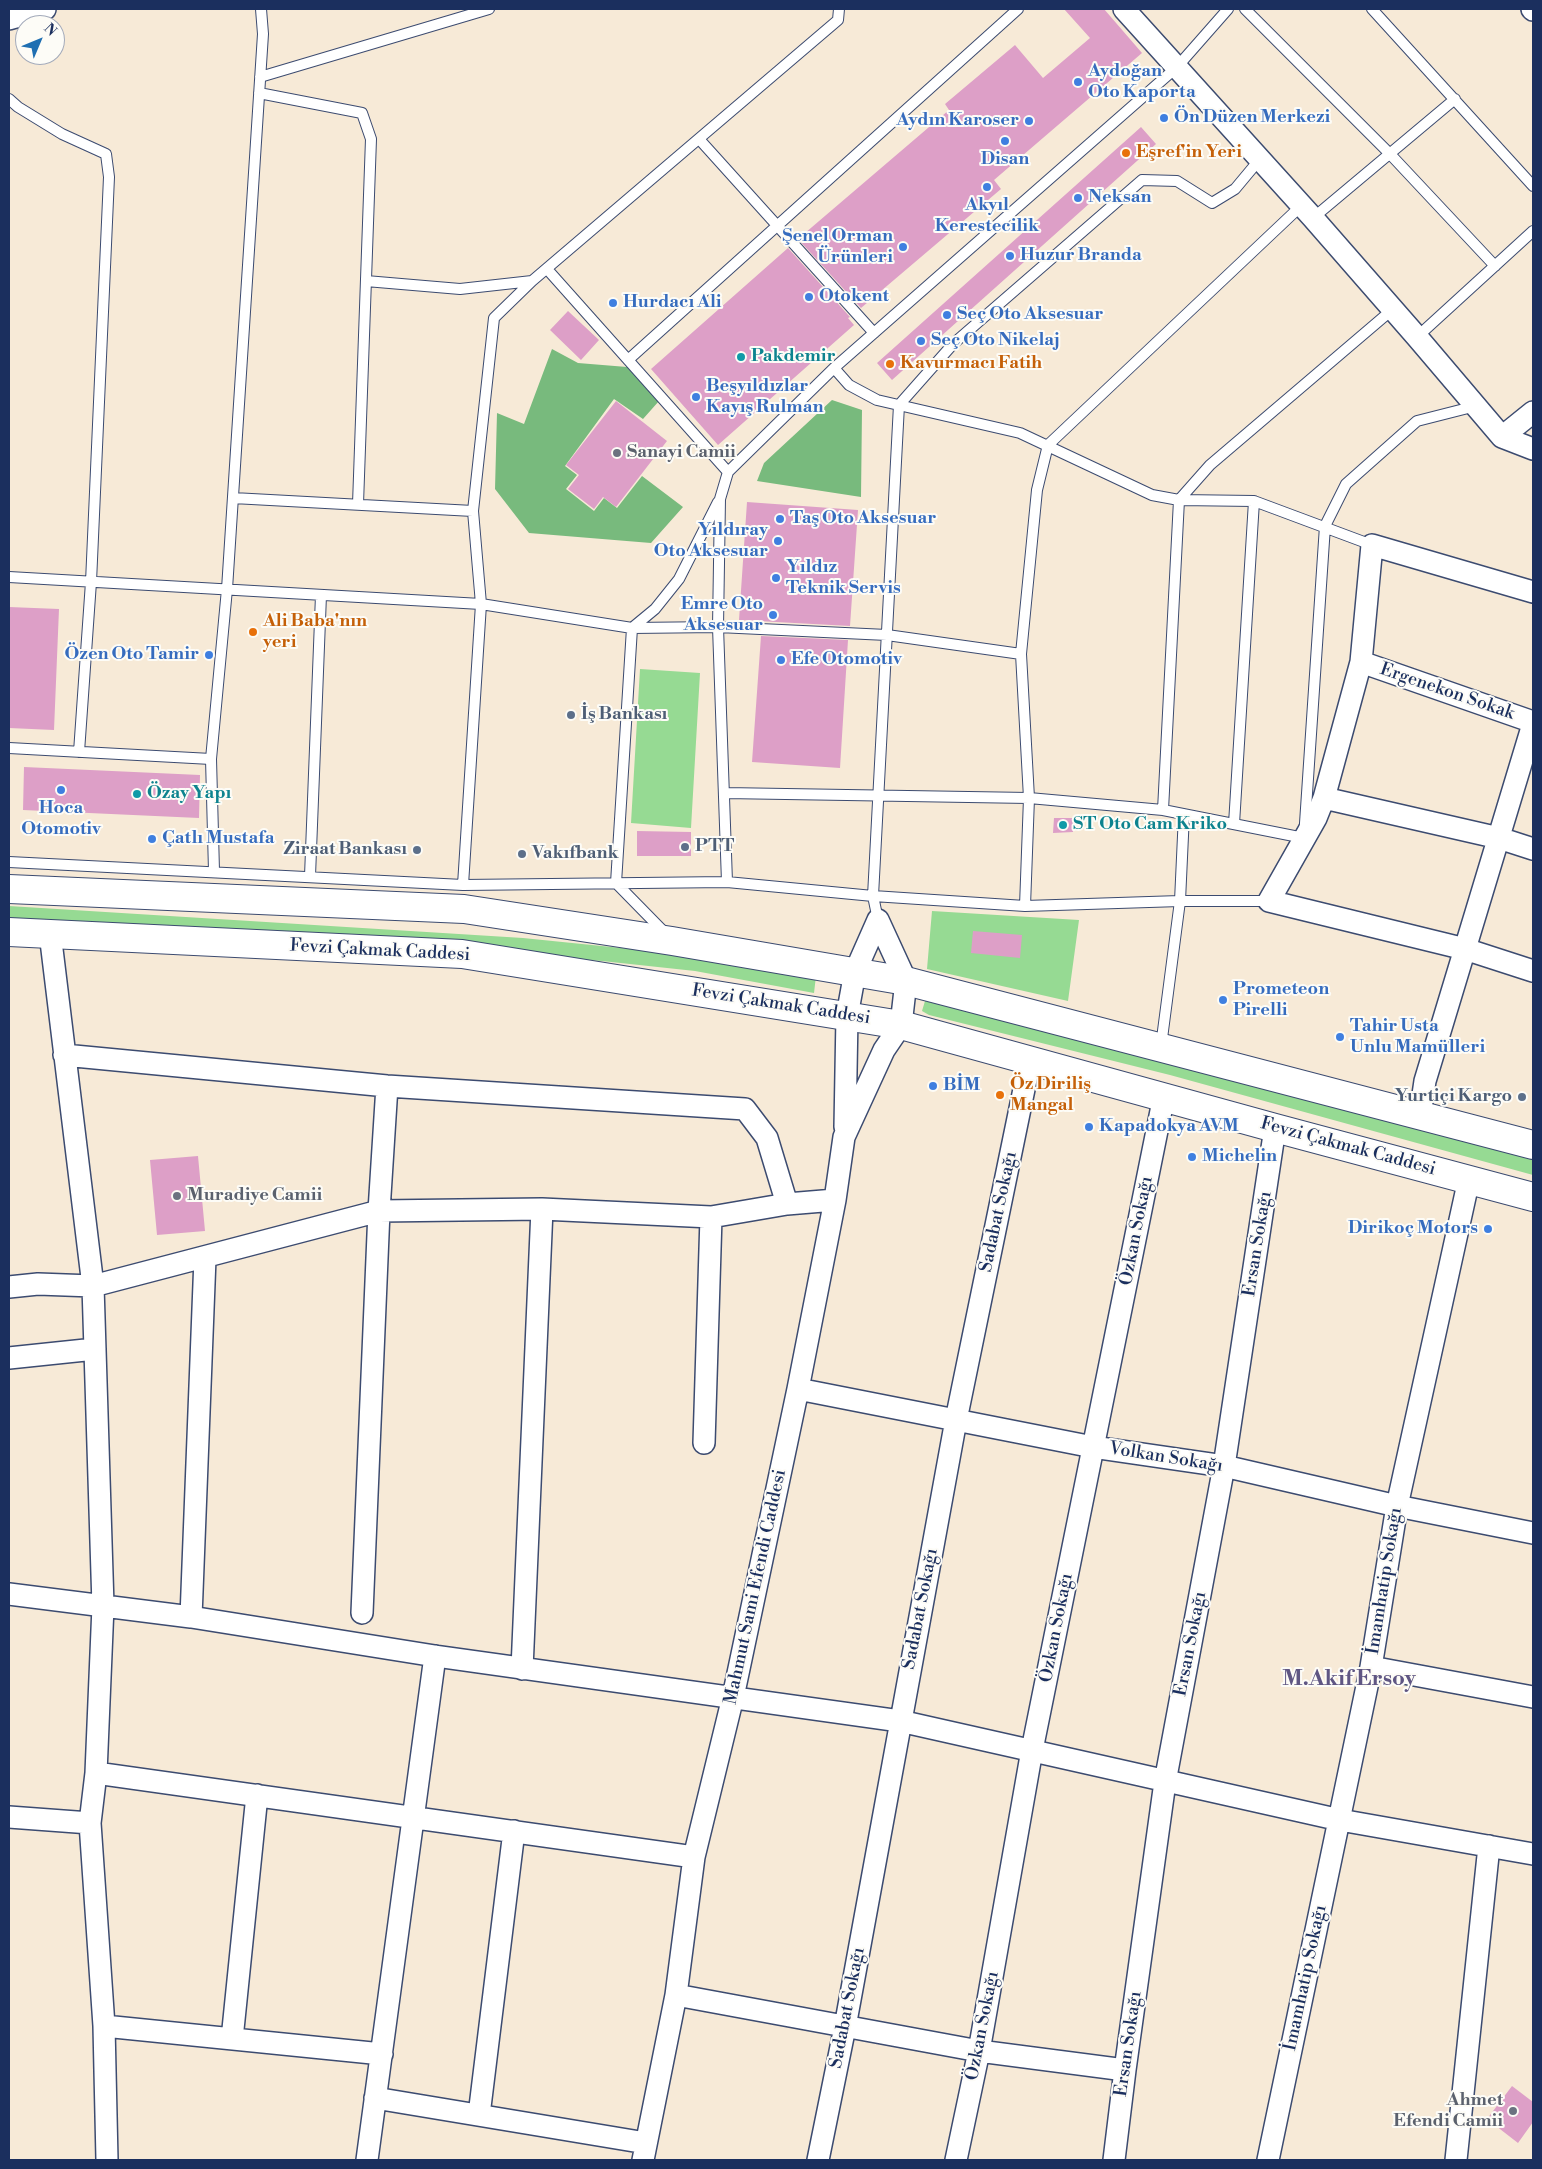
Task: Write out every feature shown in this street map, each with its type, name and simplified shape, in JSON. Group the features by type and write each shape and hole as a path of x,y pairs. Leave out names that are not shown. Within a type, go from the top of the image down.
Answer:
{"main road":[{"path":"9,889 464,909 672,941 906,981 1533,1145"},
{"name":"Fevzi Çakmak Caddesi","path":"9,932 462,954 901,1025 1533,1197"}],"street":[{"path":"9,18 44,9"},
{"path":"1124,9 1417,336 1502,437 1533,449"},
{"path":"1502,437 1533,412"},
{"path":"1533,592 1372,545 1361,662 1324,798 1269,901 1465,949 1533,972"},
{"name":"Ergenekon Sokak","path":"1361,662 1533,723"},
{"path":"1420,1115 1426,1081 1533,723"},
{"path":"1324,798 1499,838 1533,849"},
{"path":"844,1137 847,1016 855,972 878,920"},
{"path":"878,920 906,981 901,1025"},
{"path":"50,934 93,1286 103,1606 96,1773 90,1823 104,2026 107,2160"},
{"name":"Mahmut Sami Efendi Caddesi","path":"644,2152 676,1995 694,1858 732,1697 798,1389 835,1200 844,1137 884,1050 901,1025"},
{"path":"64,1055 388,1086 744,1109 767,1138 787,1204"},
{"name":"Sadabat Sokağı","path":"818,2160 846,2027 900,1720 956,1420 1030,1060"},
{"path":"362,1613 379,1211 388,1086"},
{"name":"Özkan Sokağı","path":"956,2160 980,2051 1032,1750 1164,1096"},
{"name":"Ersan Sokağı","path":"1114,2160 1165,1782 1224,1466 1275,1128"},
{"name":"İmamhatip Sokağı","path":"1268,2160 1371,1667 1397,1506 1469,1179"},
{"path":"9,1287 38,1284 93,1286 379,1211 542,1209 711,1218 787,1204 835,1200"},
{"path":"522,1669 542,1209"},
{"path":"704,1443 711,1218"},
{"path":"191,1617 205,1258"},
{"path":"9,1358 95,1350"},
{"name":"Volkan Sokağı","path":"798,1389 1093,1447 1224,1466 1397,1506 1533,1533"},
{"path":"9,1594 191,1617 522,1669 900,1720 1165,1782 1340,1820 1533,1854"},
{"path":"367,2160 415,1816 435,1656"},
{"path":"1371,1667 1533,1697"},
{"path":"96,1773 415,1816 694,1858"},
{"path":"232,2039 257,1794"},
{"path":"9,1817 90,1823"},
{"path":"479,2116 514,1831"},
{"path":"1456,2160 1489,1846"},
{"path":"676,1995 980,2051 1125,2070"},
{"path":"104,2026 382,2054"},
{"path":"376,2098 479,2116 644,2152"}],"lane":[{"path":"214,871 211,759 227,589 263,34 261,9"},
{"path":"260,77 489,9"},
{"path":"463,884 481,604 474,511 494,318 532,281 838,20 839,9"},
{"path":"628,360 1018,9"},
{"path":"672,941 616,883 632,628 655,609 679,579 720,499 728,472 834,368 1177,67 1228,9"},
{"path":"1245,9 1390,154 1495,266"},
{"path":"1372,9 1533,186"},
{"path":"259,92 362,113 371,139 358,504"},
{"path":"9,99 18,107 62,134 106,154 109,177 91,582 79,752"},
{"path":"1025,906 1028,798 1021,654 1037,490 1048,445 1307,212 1390,154 1454,99"},
{"path":"699,139 874,333"},
{"path":"878,920 873,896 899,406 953,344 1142,180 1177,182 1212,203 1235,189 1260,159"},
{"path":"1417,336 1533,231"},
{"path":"547,269 728,472"},
{"path":"366,281 460,289 532,281"},
{"path":"1163,810 1179,500 1210,465 1393,309"},
{"path":"834,368 849,385 877,400 1020,433 1152,495 1179,500 1254,501 1372,545"},
{"path":"726,793 1028,798 1163,810 1304,838 1325,526 1346,484 1417,421 1476,406"},
{"path":"233,498 474,511"},
{"path":"720,499 718,626 726,793 727,882"},
{"path":"1234,824 1254,501"},
{"path":"9,577 481,604 632,628 718,626 888,635 1021,654"},
{"path":"310,876 321,595"},
{"path":"9,748 211,759"},
{"path":"1160,1047 1180,901 1184,814"},
{"path":"9,862 463,884 727,882 873,896 1025,906 1180,901 1269,901"}],"green space":[{"path":"552,349 578,363 627,367 659,401 643,419 614,399 565,466 577,475 566,489 594,511 604,498 617,508 642,476 683,507 651,543 529,533 495,489 497,413 524,424"},
{"path":"832,400 862,410 861,497 757,481 764,463"},
{"path":"640,669 700,673 691,828 631,823"},
{"path":"9,906 523,938 700,956 816,976 814,993 695,971 602,961 9,923"},
{"path":"932,911 1079,920 1068,1001 927,969"},
{"path":"925,1001 1141,1053 1533,1159 1533,1175 1170,1075 929,1015 922,1011"}],"building":[{"path":"1064,9 1104,9 1142,53 994,180 1001,189 861,308 798,239 949,110 945,104 1015,45 1043,78 1090,38"},
{"path":"1141,127 1156,144 892,380 877,363"},
{"path":"788,248 850,317 848,318 854,325 718,445 651,369"},
{"path":"568,311 599,340 581,360 550,330"},
{"name":"Sanayi Camii","path":"616,401 667,441 616,507 603,497 594,509 568,489 579,475 566,465"},
{"path":"747,502 858,510 850,626 739,620"},
{"path":"9,607 59,609 54,730 9,728"},
{"path":"761,636 848,640 840,768 752,762"},
{"path":"24,767 200,775 199,818 23,810"},
{"name":"ST Oto Cam Kriko","path":"1054,818 1073,818 1073,832 1053,833"},
{"path":"637,831 691,832 691,856 637,856"},
{"path":"973,931 1022,935 1020,958 971,953"},
{"name":"Muradiye Camii","path":"198,1156 205,1231 157,1235 150,1160"},
{"name":"Ahmet Efendi Camii","path":"1512,2086 1533,2102 1533,2122 1518,2143 1487,2119"}],"place":[{"name":"Aydoğan Oto Kaporta","path":"1078,82"},
{"name":"Ön Düzen Merkezi","path":"1164,118"},
{"name":"Aydın Karoser","path":"1029,121"},
{"name":"Disan","path":"1005,141"},
{"name":"Eşref'in Yeri","path":"1126,153"},
{"name":"Akyıl Kerestecilik","path":"987,187"},
{"name":"Neksan","path":"1078,198"},
{"name":"Şenel Orman Ürünleri","path":"903,247"},
{"name":"Huzur Branda","path":"1010,256"},
{"name":"Otokent","path":"809,297"},
{"name":"Hurdacı Ali","path":"613,303"},
{"name":"Seç Oto Aksesuar","path":"947,315"},
{"name":"Seç Oto Nikelaj","path":"921,341"},
{"name":"Pakdemir","path":"741,357"},
{"name":"Kavurmacı Fatih","path":"890,364"},
{"name":"Beşyıldızlar Kayış Rulman","path":"696,397"},
{"name":"Sanayi Camii","path":"617,453"},
{"name":"Taş Oto Aksesuar","path":"780,519"},
{"name":"Yıldıray Oto Aksesuar","path":"778,541"},
{"name":"Yıldız Teknik Servis","path":"776,578"},
{"name":"Emre Oto Aksesuar","path":"773,615"},
{"name":"Ali Baba'nın yeri","path":"253,632"},
{"name":"Özen Oto Tamir","path":"209,655"},
{"name":"Efe Otomotiv","path":"781,660"},
{"name":"İş Bankası","path":"571,715"},
{"name":"Hoca Otomotiv","path":"61,790"},
{"name":"Özay Yapı","path":"137,794"},
{"name":"ST Oto Cam Kriko","path":"1063,825"},
{"name":"Çatlı Mustafa","path":"152,839"},
{"name":"PTT","path":"685,847"},
{"name":"Ziraat Bankası","path":"417,850"},
{"name":"Vakıfbank","path":"522,854"},
{"name":"Prometeon Pirelli","path":"1223,1000"},
{"name":"Tahir Usta Unlu Mamülleri","path":"1340,1037"},
{"name":"BİM","path":"933,1086"},
{"name":"Öz Diriliş Mangal","path":"1000,1095"},
{"name":"Yurtiçi Kargo","path":"1522,1097"},
{"name":"Kapadokya AVM","path":"1089,1127"},
{"name":"Michelin","path":"1192,1157"},
{"name":"Muradiye Camii","path":"177,1196"},
{"name":"Dirikoç Motors","path":"1488,1229"},
{"name":"Ahmet Efendi Camii","path":"1513,2111"}],"district":[{"name":"M.Akif Ersoy","path":"1349,1680"}]}
